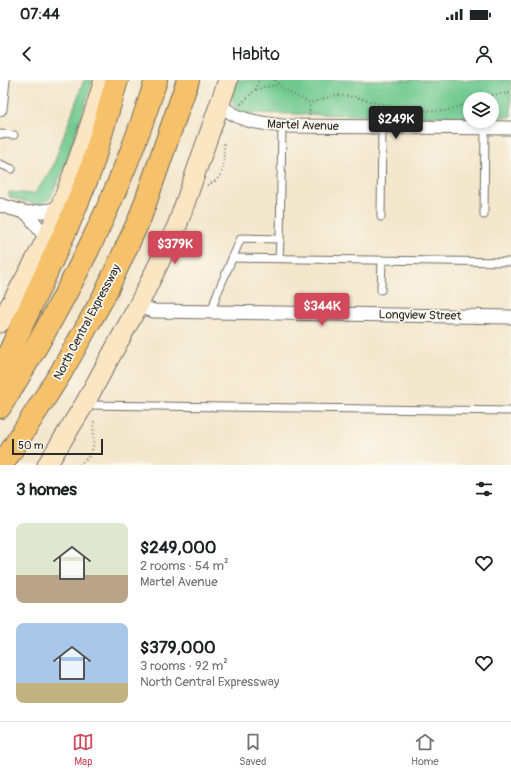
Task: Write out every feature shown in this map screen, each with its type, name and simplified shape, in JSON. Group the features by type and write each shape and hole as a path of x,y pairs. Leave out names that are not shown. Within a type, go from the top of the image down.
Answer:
{"highway":[{"path":"0,386 10,351 70,221 91,169 117,80"},
{"path":"0,407 48,328 89,251 130,155 156,80"},
{"name":"North Central Expressway","path":"2,465 60,374 103,298 140,218 188,80"}],"main road":[{"path":"0,322 46,238 76,165 104,80"},
{"path":"47,465 89,412 177,226 228,80"}],"street":[{"path":"0,109 5,82"},
{"name":"Martel Avenue","path":"220,104 240,119 249,122 282,126 463,128"},
{"name":"Martel Avenue","path":"499,128 511,128"},
{"path":"0,205 27,213 58,209"},
{"path":"27,213 46,238"},
{"name":"Longview Street","path":"138,306 154,311 511,317"}],"lane":[{"path":"279,258 282,126"},
{"path":"381,217 382,127"},
{"path":"484,215 486,128"},
{"path":"0,134 14,135"},
{"path":"0,164 12,169"},
{"path":"211,312 216,294 241,238 280,239"},
{"path":"232,258 511,262"},
{"path":"381,290 382,260"},
{"path":"89,412 511,411"}],"path":[{"path":"255,90 259,80"},
{"path":"275,80 279,85 310,103 336,95 356,97 400,110 445,112 463,106"},
{"path":"240,104 255,90 279,85"},
{"path":"499,94 511,93"},
{"path":"79,465 87,459 92,452 89,412"}],"green space":[{"path":"84,80 93,80 65,166 50,199 43,202 43,205 17,200 9,196 9,192 34,194 51,171"},
{"path":"237,80 511,80 511,117 499,117 499,92 463,92 463,117 244,113 233,104 232,100"}]}
